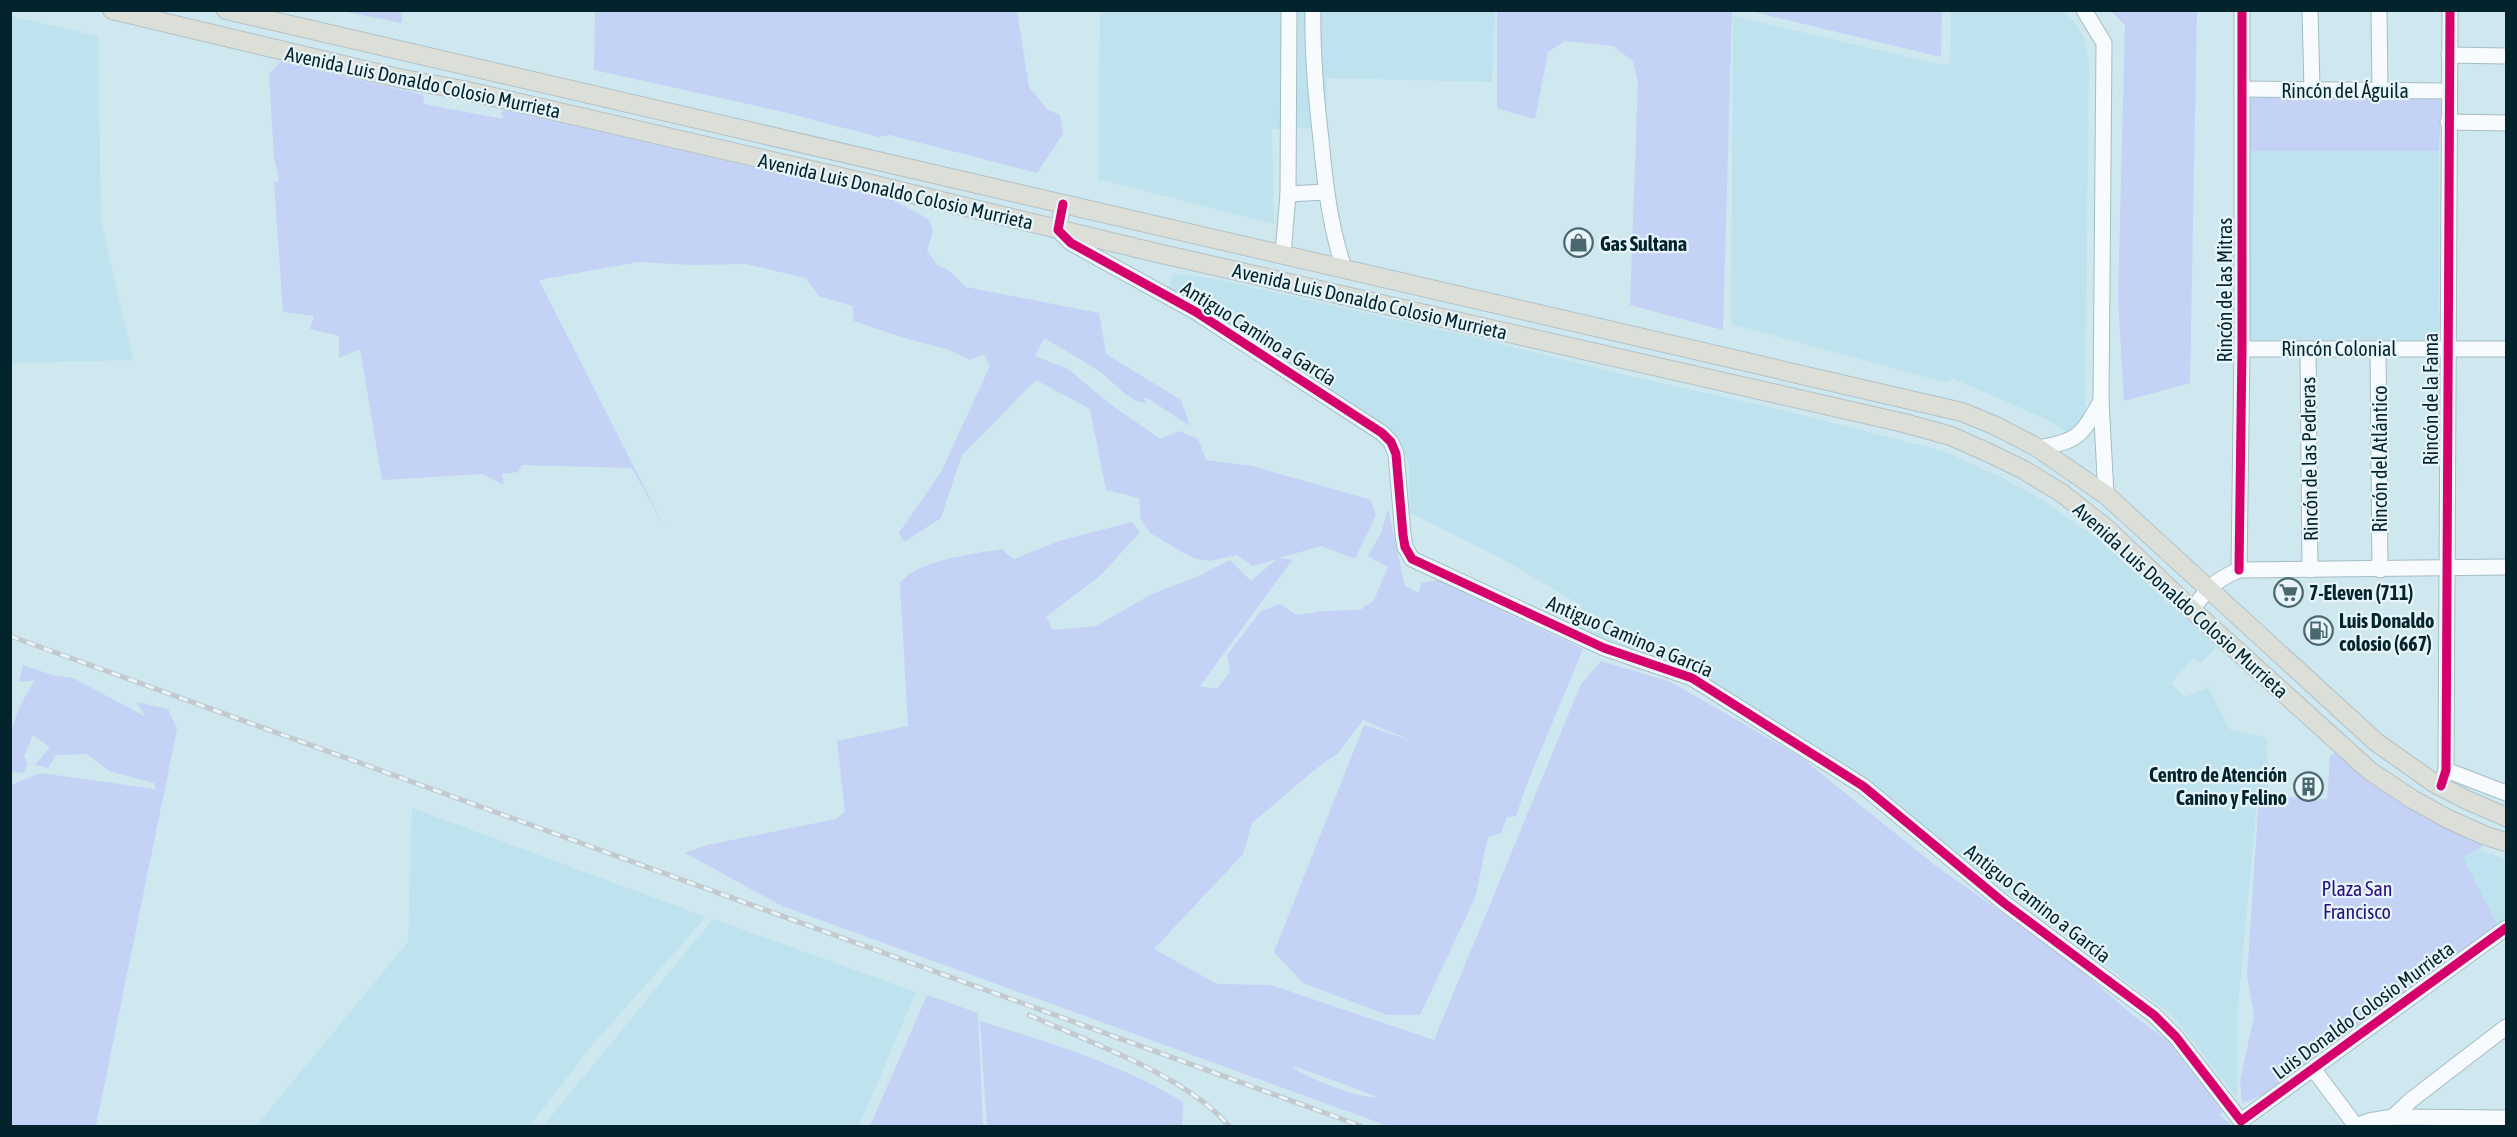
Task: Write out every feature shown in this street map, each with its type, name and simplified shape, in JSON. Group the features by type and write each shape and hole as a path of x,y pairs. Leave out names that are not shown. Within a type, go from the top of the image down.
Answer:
{"main road":[{"name":"Avenida Luis Donaldo Colosio Murrieta","path":"112,10 398,78 463,90 863,182 1058,230 1951,436 2024,470 2063,494 2106,528 2192,610 2370,771 2412,799 2448,819 2506,842"},
{"name":"Avenida Luis Donaldo Colosio Murrieta","path":"226,10 1962,412 1996,426 2038,448 2106,495 2355,724 2400,760 2443,778 2506,817"},
{"path":"1836,408 1843,383"}],"street":[{"path":"1283,254 1288,194 1289,10"},
{"path":"1313,10 1312,59 1326,192 1344,268"},
{"path":"2084,10 2104,43 2100,401 2106,495"},
{"name":"Rincón de las Mitras","path":"2239,570 2242,349 2242,10"},
{"path":"2310,10 2312,89"},
{"path":"2379,10 2380,90"},
{"name":"Rincón de la Fama","path":"2443,778 2447,567 2450,10"},
{"path":"2450,55 2506,56"},
{"name":"Rincón del Águila","path":"2242,89 2448,91"},
{"path":"2448,122 2506,123"},
{"path":"1288,194 1326,192"},
{"path":"1058,230 1063,204"},
{"name":"Antiguo Camino a García","path":"1058,230 1071,243 1196,312 1382,433 1396,454 1403,535 1405,547 1412,559 1604,648 1692,678 1863,786 2004,903 2154,1015 2176,1037 2241,1121"},
{"name":"Rincón Colonial","path":"2242,349 2448,347 2458,350 2506,349"},
{"name":"Rincón del Atlántico","path":"2378,348 2380,570"},
{"name":"Rincón de las Pedreras","path":"2308,349 2310,570"},
{"path":"2038,448 2073,440 2085,429 2100,401"},
{"path":"2192,610 2208,588 2223,577 2239,570 2506,567"},
{"path":"2443,778 2506,792"},
{"name":"Luis Donaldo Colosio Murrieta","path":"2241,1121 2506,928"},
{"path":"2393,1118 2411,1100 2506,1027"},
{"path":"2314,1070 2356,1126 2368,1121 2393,1118 2506,1118"}],"shaded area":[{"path":"1100,11 1495,11 1492,82 1327,78 1326,128 1272,129 1274,224 1098,179"},
{"path":"1951,11 2062,11 2074,21 2085,40 2089,60 2085,414 2082,426 2072,431 2066,431 2046,419 1954,379 1944,382 1731,324 1733,16 1943,65 1950,63"},
{"path":"11,16 98,36 101,221 133,360 12,363"},
{"path":"2248,151 2439,151 2439,340 2249,340"},
{"path":"1173,273 1215,279 1468,336 1782,410 1943,451 2001,477 2043,500 2099,540 2217,647 2200,663 2193,658 2171,683 2185,697 2208,687 2229,729 2267,738 2268,792 2258,792 2238,1005 2237,1098 2173,1016 1808,743 1681,665 1642,657 1574,625 1582,606 1506,561 1410,513 1409,462 1389,430 1167,291"},
{"path":"412,808 706,917 588,1050 530,1126 256,1126 408,942"},
{"path":"2479,849 2506,860 2506,920 2498,926 2463,857"},
{"path":"713,919 916,992 859,1126 543,1126"}],"green space":[{"path":"341,11 402,11 402,23"},
{"path":"595,11 1017,11 1029,87 1048,110 1060,115 1063,134 1037,173 890,135 878,137 784,112 594,70"},
{"path":"1497,11 1732,11 1723,330 1630,305 1638,82 1633,61 1613,46 1565,41 1548,52 1535,119 1497,108"},
{"path":"1750,11 1942,11 1941,57"},
{"path":"2111,11 2197,11 2190,383 2124,401 2118,298 2125,25"},
{"path":"281,61 423,95 424,104 503,119 501,112 506,110 894,200 929,220 933,231 927,250 937,265 948,270 966,287 1099,313 1106,354 1181,400 1190,426 1149,399 1144,398 1146,403 1131,398 1102,373 1044,338 1035,356 1068,369 1110,404 1160,439 1179,431 1198,439 1206,460 1252,466 1371,500 1376,515 1355,559 1321,546 1279,558 1292,560 1200,686 1217,689 1230,672 1227,655 1261,611 1280,604 1297,615 1323,611 1360,610 1374,600 1388,567 1368,556 1381,533 1388,509 1405,586 1419,593 1421,583 1438,580 1583,649 1526,786 1516,816 1507,817 1501,833 1488,837 1475,898 1420,1015 1387,1015 1303,983 1274,952 1364,725 1412,741 1363,720 1338,753 1313,771 1252,823 1243,854 1154,949 1217,984 1271,985 1434,1040 1581,684 1601,661 1671,682 1799,756 1936,866 2069,960 2135,1017 2166,1039 2223,1112 2220,1115 2232,1126 1388,1126 782,906 685,853 707,845 836,819 845,812 837,741 908,726 900,583 908,575 946,559 1001,549 1014,559 1059,541 1132,522 1140,532 1102,574 1046,617 1053,630 1096,626 1152,594 1197,577 1230,560 1251,581 1277,559 1253,566 1237,555 1209,561 1193,558 1150,533 1141,519 1139,498 1106,490 1090,409 1036,380 962,455 941,518 904,542 899,533 941,472 990,366 984,354 970,360 947,349 904,338 854,321 853,306 819,296 805,278 746,264 693,265 638,262 539,280 665,528 632,468 522,465 518,472 502,474 504,485 482,474 382,480 360,349 339,358 339,336 310,329 314,316 283,312 274,182 279,181 274,158 269,74","holes":["1294,1066 1378,1097 1360,1095 1334,1087 1299,1072"]},
{"path":"2432,96 2438,98 2441,103 2439,151 2248,151 2248,98"},
{"path":"23,665 52,675 73,678 146,717 136,702 168,709 177,729 96,1126 11,1126 11,785 40,773 156,789 154,783 109,771 87,754 56,755 48,768 35,765 50,747 33,735 24,756 28,764 23,773 11,771 10,745 14,723 22,702 35,680 19,682"},
{"name":"Plaza San Francisco","path":"2335,753 2361,775 2412,810 2481,843 2481,848 2463,857 2498,926 2313,1056 2306,1069 2261,1096 2242,1103 2240,1081 2254,1016 2247,976 2259,796 2327,799 2330,756"},
{"path":"927,995 978,1013 983,1126 870,1126"},
{"path":"980,1021 1084,1055 1159,1088 1183,1102 1182,1126 987,1126"}],"railway":[{"path":"10,636 1361,1126"},
{"path":"1029,1015 1163,1076 1188,1091 1229,1126"}],"cycle path":[{"path":"2239,570 2242,349 2242,10"},
{"path":"2441,786 2446,770 2450,10"},
{"path":"1063,204 1058,230 1071,243 1196,312 1382,433 1391,442 1396,454 1405,547 1412,559 1604,648 1692,678 1863,786 2004,903 2154,1015 2176,1037 2241,1121 2506,928"}],"place":[{"name":"Gas Sultana","path":"1579,243"},
{"name":"7-Eleven (711)","path":"2288,592"},
{"name":"Luis Donaldo colosio (667)","path":"2318,631"},
{"name":"Centro de Atención Canino y Felino","path":"2308,786"}]}
